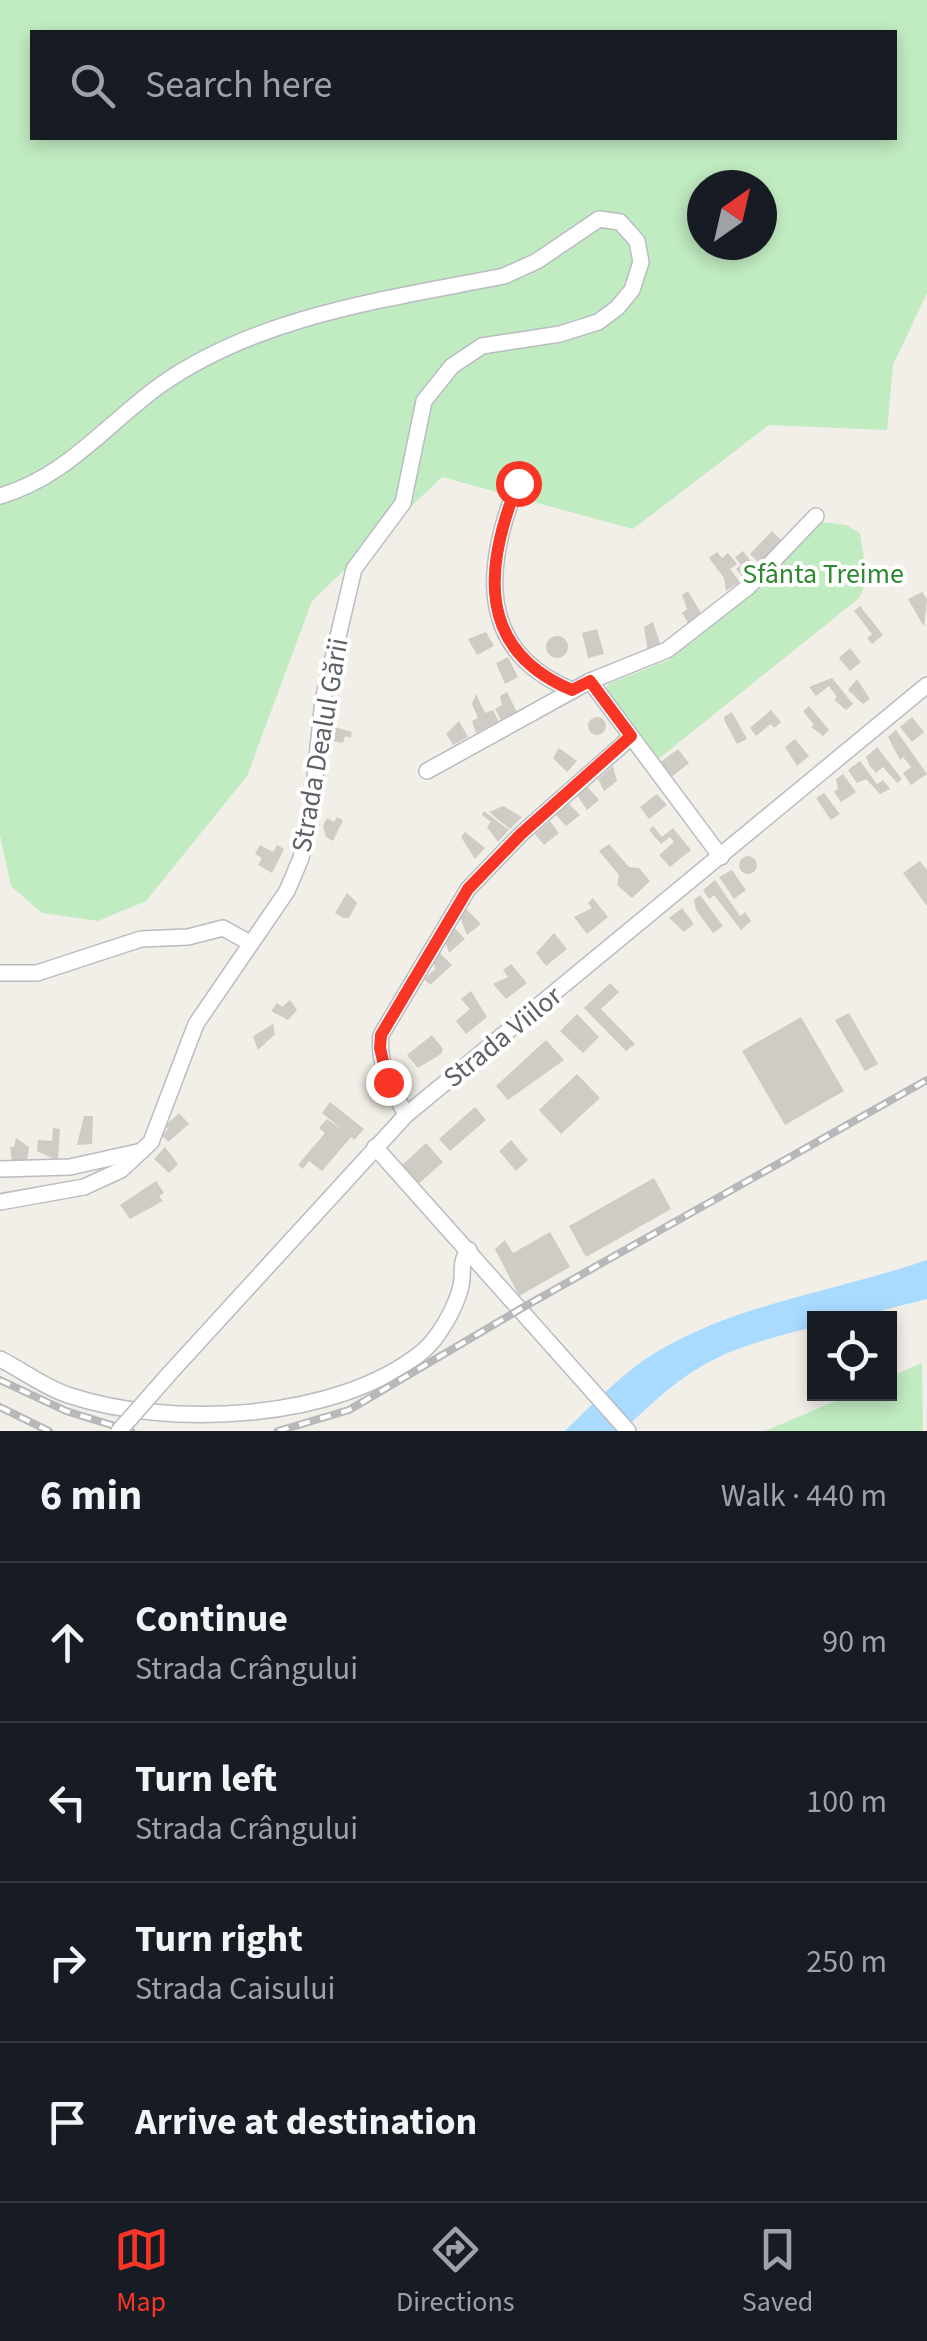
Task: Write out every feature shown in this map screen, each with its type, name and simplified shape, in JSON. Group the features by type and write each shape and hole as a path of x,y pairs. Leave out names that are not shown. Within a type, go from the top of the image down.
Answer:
{"street":[{"name":"Strada Dealul Gării","path":"0,496 42,481 163,384 288,321 504,276 537,261 599,219 620,222 637,241 640,275 617,308 598,322 560,334 482,346 452,366 424,401 403,502 354,570 322,700 312,806 301,858 286,890 196,1024 166,1108 146,1150"},
{"path":"518,483 500,528 494,558 499,616 520,658 572,690"},
{"path":"427,771 572,690 668,650 748,587 816,516"},
{"path":"590,681 721,857"},
{"name":"Strada Viilor","path":"119,1431 406,1115 927,685"},
{"path":"406,1115 388,1082 381,1035 443,929 468,889 631,736"},
{"path":"0,973 37,973 158,935 188,938 222,928 250,943"},
{"path":"374,1146 586,1378 628,1431"},
{"path":"0,1169 70,1168 146,1150"},
{"path":"0,1202 84,1186 121,1170 146,1150"},
{"path":"0,1358 65,1394 129,1410 166,1414 309,1406 352,1390 423,1351 456,1298 469,1250"}],"green space":[{"path":"0,0 927,0 927,293 893,365 887,430 769,425 633,529 442,477 312,601 247,776 146,901 98,921 42,913 11,886 0,835"},
{"name":"Sfânta Treime","path":"821,522 846,525 860,533 867,580 859,598 656,761 606,690 608,684 669,660"},
{"path":"922,1363 923,1431 765,1431 836,1401 897,1401 897,1374"}],"water":[{"path":"927,1260 927,1299 879,1311 807,1311 807,1329 754,1343 709,1362 669,1389 623,1431 565,1431 612,1386 665,1347 761,1308"}],"building":[{"path":"772,531 783,542 761,565 750,554"},
{"path":"743,551 757,569 744,579 736,569 741,565 735,557"},
{"path":"717,552 722,558 728,553 737,564 730,569 740,582 726,591 724,578 709,558"},
{"path":"688,591 702,615 688,623 682,613 687,609 682,595"},
{"path":"922,592 927,599 924,627 908,599"},
{"path":"860,606 883,635 872,644 867,638 872,634 854,611"},
{"path":"653,622 662,649 648,653 644,627"},
{"path":"597,629 604,654 588,658 582,633"},
{"path":"486,632 494,646 477,655 468,639"},
{"path":"557,636 565,639 565,655 557,658 549,655 546,647 549,639"},
{"path":"850,648 861,662 850,671 839,658"},
{"path":"508,657 518,677 505,684 496,663"},
{"path":"832,678 853,704 846,710 834,700 837,697 829,686 816,696 809,687"},
{"path":"857,679 870,699 863,704 848,690"},
{"path":"507,692 517,712 501,720 495,709 502,705 500,696"},
{"path":"476,694 485,713 493,710 499,722 476,733 472,721 478,718 472,704"},
{"path":"809,706 829,730 823,736 811,727 814,725 803,711"},
{"path":"771,710 781,722 774,728 771,724 756,736 750,728"},
{"path":"732,712 747,739 737,744 724,717"},
{"path":"597,717 606,726 597,735 588,726"},
{"path":"912,717 924,732 912,742 900,727"},
{"path":"459,721 468,737 453,745 446,734"},
{"path":"327,725 352,732 351,738 345,736 343,743 324,739"},
{"path":"896,730 927,774 911,785 903,773 911,767 903,757 900,760 888,737"},
{"path":"795,739 809,756 797,766 785,747"},
{"path":"877,747 902,779 897,783 883,767 876,773 870,766 866,757"},
{"path":"559,748 577,761 567,772 553,758"},
{"path":"678,749 689,763 669,779 658,764"},
{"path":"860,761 877,784 883,780 890,789 880,794 866,779 857,783 848,770"},
{"path":"613,766 617,781 604,791 598,779"},
{"path":"843,774 856,792 841,802 834,792 838,789 836,779"},
{"path":"587,786 599,800 587,810 577,795"},
{"path":"824,793 840,814 831,820 816,798"},
{"path":"657,794 667,805 649,819 640,807"},
{"path":"569,804 580,815 566,826 556,815"},
{"path":"503,806 522,817 510,829 489,812"},
{"path":"484,811 509,830 498,842 487,827 491,822 482,815"},
{"path":"337,817 343,820 333,841 326,837 323,826 327,818 334,822"},
{"path":"550,821 559,833 544,845 535,834"},
{"path":"653,826 662,837 673,828 691,850 670,867 659,855 674,842 670,837 661,844 649,830"},
{"path":"465,832 485,848 475,859 461,837"},
{"path":"609,844 629,867 639,868 650,881 632,898 617,885 619,875 599,851"},
{"path":"260,845 273,852 277,845 284,849 272,873 258,865 262,858 255,854"},
{"path":"748,856 757,865 748,874 739,865"},
{"path":"920,861 927,870 927,906 903,873"},
{"path":"732,870 746,890 734,899 719,877"},
{"path":"715,880 740,916 745,912 751,921 741,930 714,895 709,899 703,890"},
{"path":"347,893 357,903 349,918 344,918 335,913"},
{"path":"700,895 723,926 713,933 696,910 694,900"},
{"path":"593,898 608,917 587,934 574,917 592,908 588,903"},
{"path":"682,908 694,924 684,932 669,918"},
{"path":"466,909 481,924 467,935 459,915"},
{"path":"454,927 465,939 449,953 445,941"},
{"path":"554,933 567,949 546,966 536,953"},
{"path":"440,953 452,965 430,985 424,979 435,969 433,959"},
{"path":"511,964 527,983 506,999 493,984 508,977 503,970"},
{"path":"610,983 619,992 601,1009 635,1044 626,1051 584,1008"},
{"path":"471,991 487,1017 466,1034 456,1021 470,1009 461,999"},
{"path":"290,1000 297,1010 288,1020 271,1011 277,1003 282,1007"},
{"path":"849,1013 878,1064 865,1071 835,1020"},
{"path":"577,1014 599,1037 583,1053 560,1031"},
{"path":"801,1017 844,1091 785,1125 742,1051"},
{"path":"273,1024 275,1034 258,1050 253,1036"},
{"path":"432,1035 443,1049 441,1054 418,1068 407,1055"},
{"path":"546,1040 564,1060 508,1100 496,1086"},
{"path":"577,1074 600,1098 561,1134 539,1110"},
{"path":"330,1102 364,1129 354,1140 351,1137 322,1171 309,1161 303,1169 298,1165 325,1133 319,1128 327,1119 344,1131 322,1113"},
{"path":"475,1107 486,1120 450,1151 439,1139"},
{"path":"179,1113 189,1124 168,1142 162,1135 168,1129 165,1126"},
{"path":"84,1116 93,1116 92,1144 77,1145"},
{"path":"53,1128 60,1129 58,1161 37,1151 38,1140 52,1141"},
{"path":"16,1138 29,1147 27,1162 12,1162 10,1147 14,1147"},
{"path":"511,1140 528,1160 516,1171 499,1151"},
{"path":"426,1143 443,1162 415,1187 398,1169"},
{"path":"165,1147 178,1164 169,1173 154,1159"},
{"path":"654,1178 671,1209 586,1257 569,1226"},
{"path":"156,1181 164,1193 159,1196 163,1201 130,1219 120,1205"},
{"path":"550,1232 570,1267 519,1296 495,1249 505,1240 513,1253"}],"railway":[{"path":"278,1431 349,1410 927,1080"},
{"path":"0,1380 66,1411 131,1431"},
{"path":"0,1407 49,1431"}],"route":[{"path":"388,1082 381,1035 460,900 521,834 631,736 590,681 572,690 555,683 520,658 506,638 499,616 494,558 500,528 518,483"}]}
